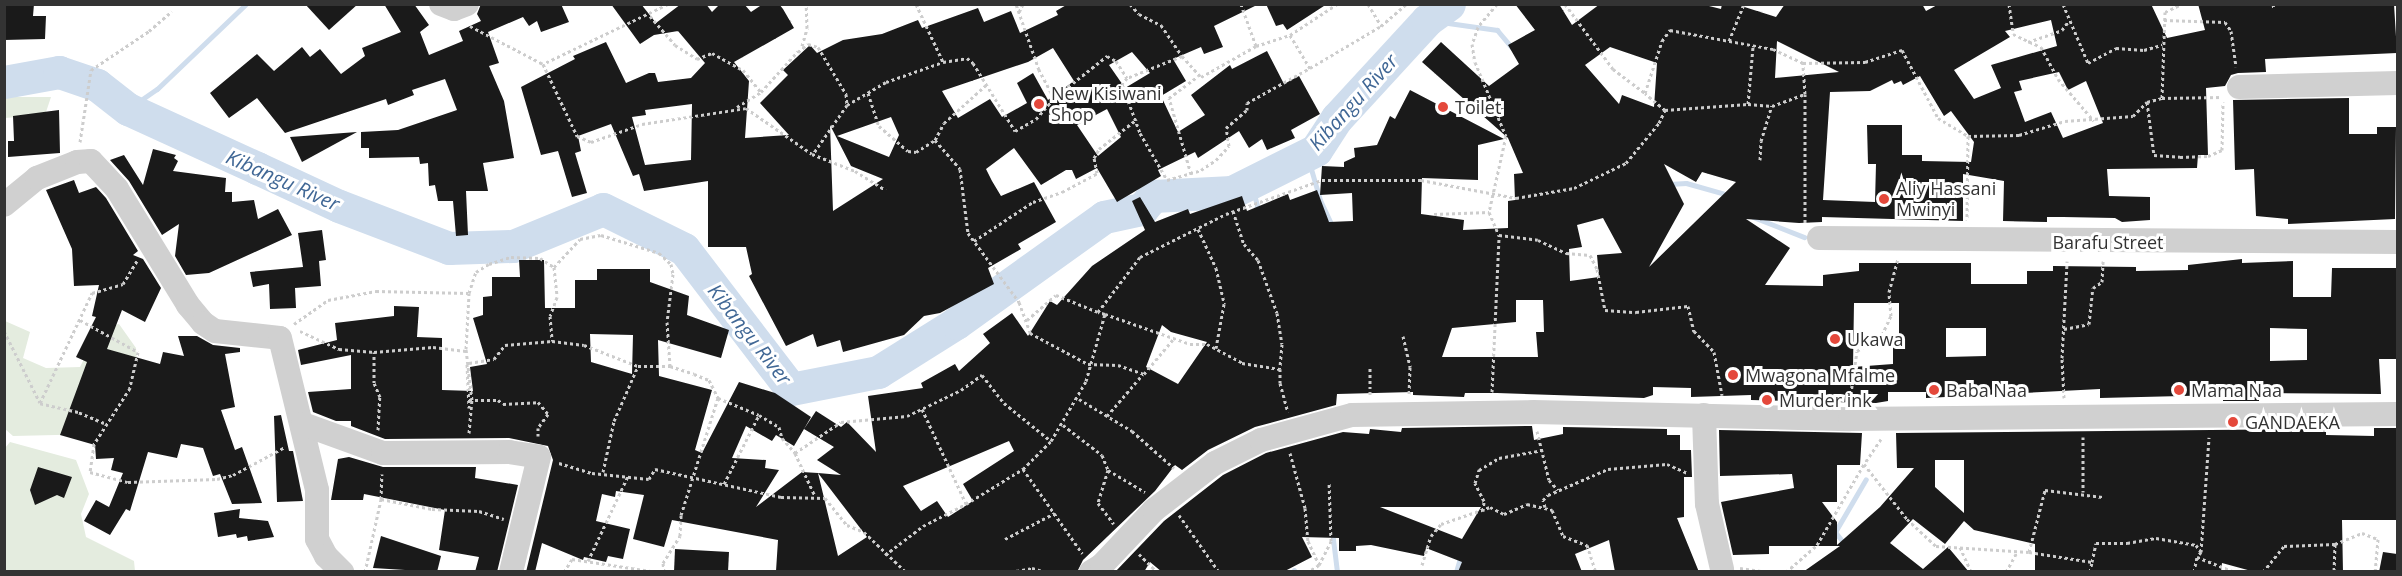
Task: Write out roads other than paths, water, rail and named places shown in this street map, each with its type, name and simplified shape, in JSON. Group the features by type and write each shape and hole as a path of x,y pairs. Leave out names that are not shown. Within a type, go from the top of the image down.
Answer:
{"street":[{"path":"2231,92 2397,82"},
{"path":"4,205 36,178 77,162 92,161 101,168 156,250 188,305 203,323 215,331 280,338 305,433 317,490 317,538 326,556 342,572"},
{"name":"Barafu Street","path":"1820,238 1903,237 2069,242 2397,242"},
{"path":"1092,571 1102,565 1154,510 1215,463 1291,431 1330,418 1369,415 1492,415 1533,412 1850,419 2397,414"},
{"path":"1715,415 1706,477 1710,520 1722,569"},
{"path":"305,433 380,452 471,453 539,457 511,572"}],"waterway":[{"path":"128,109 157,89 246,4"},
{"name":"Kibangu River","path":"4,82 59,72 97,85 128,109 339,206 449,248 513,246 603,209 684,249 791,389 878,372 956,323 1104,217 1142,209 1153,196 1232,192 1316,150 1337,118 1427,20 1449,4"},
{"path":"1427,20 1497,30 1512,48"},
{"path":"1307,155 1320,200 1332,226"},
{"path":"1251,183 1257,206 1255,213"},
{"path":"1669,184 1686,183 1725,194 1727,199"},
{"path":"1753,217 1804,237"},
{"path":"1846,546 1835,532 1866,479"},
{"path":"1332,531 1337,572"},
{"path":"1456,572 1461,555"}],"place":[{"name":"New Kisiwani Shop","path":"1039,104"},
{"name":"Toilet","path":"1443,107"},
{"name":"Aliy Hassani Mwinyi","path":"1884,199"},
{"name":"Ukawa","path":"1835,339"},
{"name":"Mwagona Mfalme","path":"1733,375"},
{"name":"Baba Naa","path":"1934,390"},
{"name":"Mama Naa","path":"2179,390"},
{"name":"Murder ink","path":"1767,400"},
{"name":"GANDAEKA","path":"2233,422"}]}
